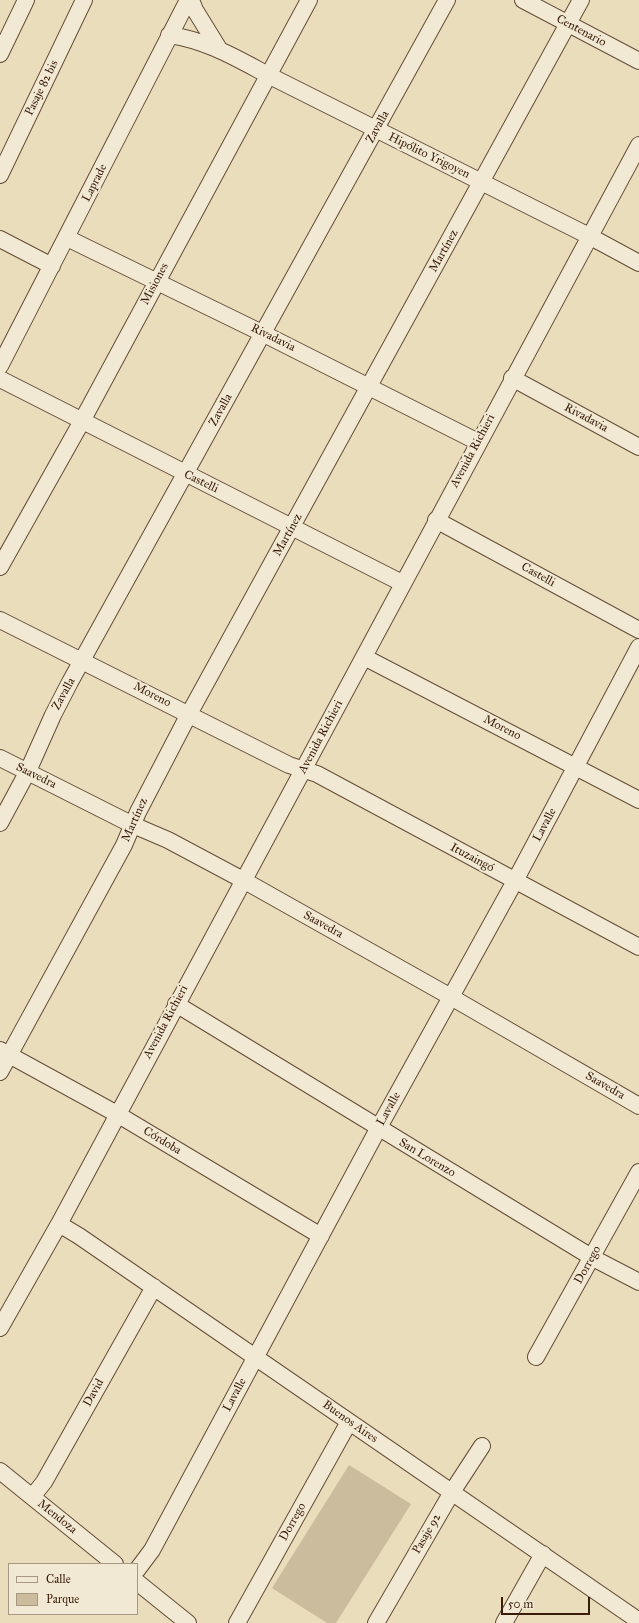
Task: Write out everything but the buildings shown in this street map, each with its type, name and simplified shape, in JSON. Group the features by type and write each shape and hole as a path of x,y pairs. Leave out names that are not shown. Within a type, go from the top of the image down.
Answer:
{"street":[{"path":"0,54 26,0"},
{"name":"Pasaje 82 bis","path":"0,175 84,0"},
{"path":"190,0 219,49"},
{"name":"Laprade","path":"0,366 67,238 169,35 190,0"},
{"name":"Misiones","path":"0,567 82,421 309,0"},
{"name":"Zavalla","path":"0,824 28,771 53,715 447,0"},
{"name":"Centenario","path":"523,0 639,61"},
{"name":"Martínez","path":"0,1072 5,1052 124,845 138,812 189,714 581,0"},
{"name":"Hipólito Yrigoyen","path":"169,35 184,37 219,49 589,236 639,263"},
{"name":"Avenida Richieri","path":"0,1328 59,1224 364,657 512,378 639,145"},
{"name":"Rivadavia","path":"67,238 369,386 478,442"},
{"path":"0,239 52,266"},
{"name":"Rivadavia","path":"512,378 639,447"},
{"name":"Castelli","path":"0,379 402,583"},
{"name":"Castelli","path":"436,520 639,630"},
{"name":"Moreno","path":"0,620 56,649 83,660 289,765 304,769"},
{"name":"Lavalle","path":"138,1569 152,1550 378,1129 515,881 639,647"},
{"name":"Moreno","path":"364,657 639,800"},
{"name":"Saavedra","path":"0,758 133,825 168,840 243,880 451,997 639,1106"},
{"name":"Ituzaingó","path":"304,769 317,774 639,947"},
{"name":"San Lorenzo","path":"176,1004 378,1129 593,1258 639,1282"},
{"name":"Córdoba","path":"5,1052 117,1114 320,1236"},
{"name":"Dorrego","path":"536,1357 593,1258 639,1172"},
{"name":"Buenos Aires","path":"59,1224 256,1356 349,1422 639,1621"},
{"name":"David","path":"32,1497 44,1482 154,1288"},
{"name":"Dorrego","path":"237,1623 349,1422"},
{"name":"Pasaje 92","path":"376,1623 452,1492 482,1446"},
{"name":"Mendoza","path":"0,1471 114,1563"},
{"path":"504,1623 543,1554"},
{"path":"138,1583 188,1623"}],"green space":[{"path":"349,1465 411,1504 336,1623 327,1623 272,1588"}]}
